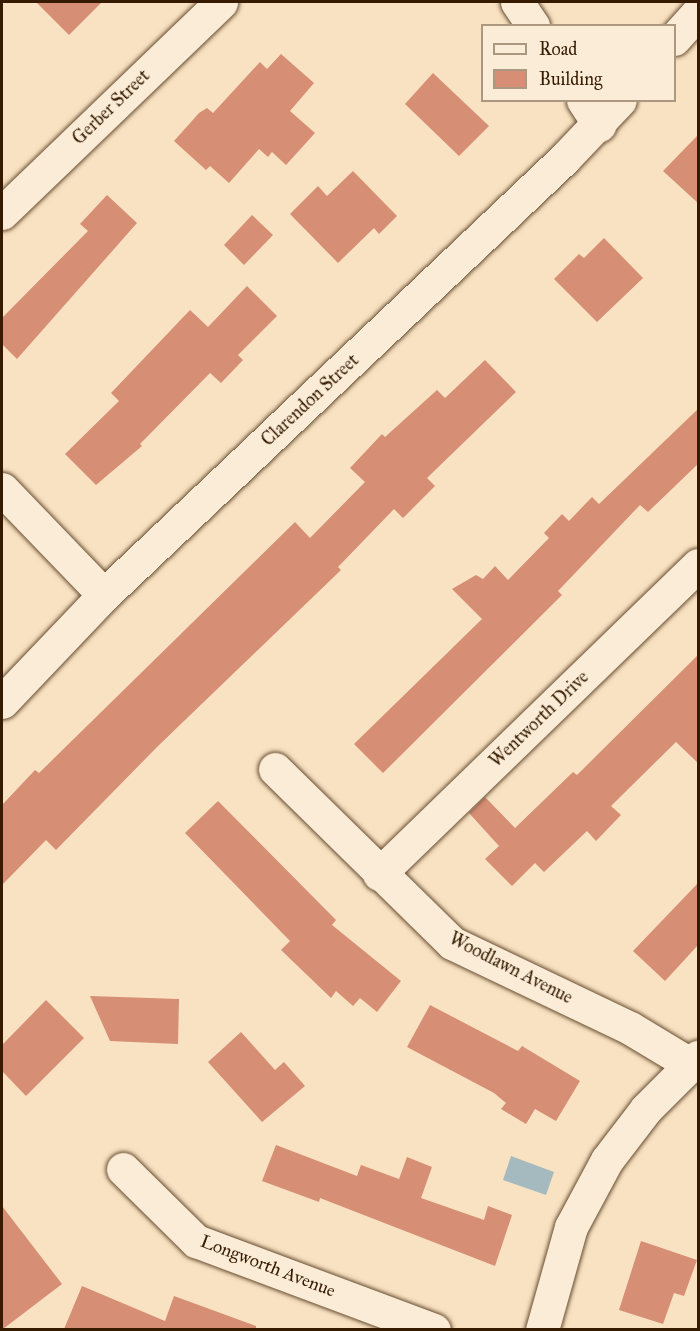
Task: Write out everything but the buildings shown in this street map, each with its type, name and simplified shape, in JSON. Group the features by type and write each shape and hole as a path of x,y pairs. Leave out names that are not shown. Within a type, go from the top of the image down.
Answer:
{"street":[{"name":"Gerber Street","path":"2,213 221,2"},
{"path":"517,2 532,24"},
{"path":"676,38 699,12"},
{"name":"Clarendon Street","path":"2,702 104,595 591,113 616,102"},
{"path":"2,489 104,595"},
{"name":"Wentworth Drive","path":"379,874 699,565"},
{"name":"Woodlawn Avenue","path":"275,769 379,874 452,943 694,1060"},
{"path":"542,1329 571,1227 607,1160 646,1109 694,1060"},
{"name":"Longworth Avenue","path":"123,1169 196,1241 434,1329"}],"water":[{"path":"511,1156 554,1172 546,1195 503,1180"}]}
